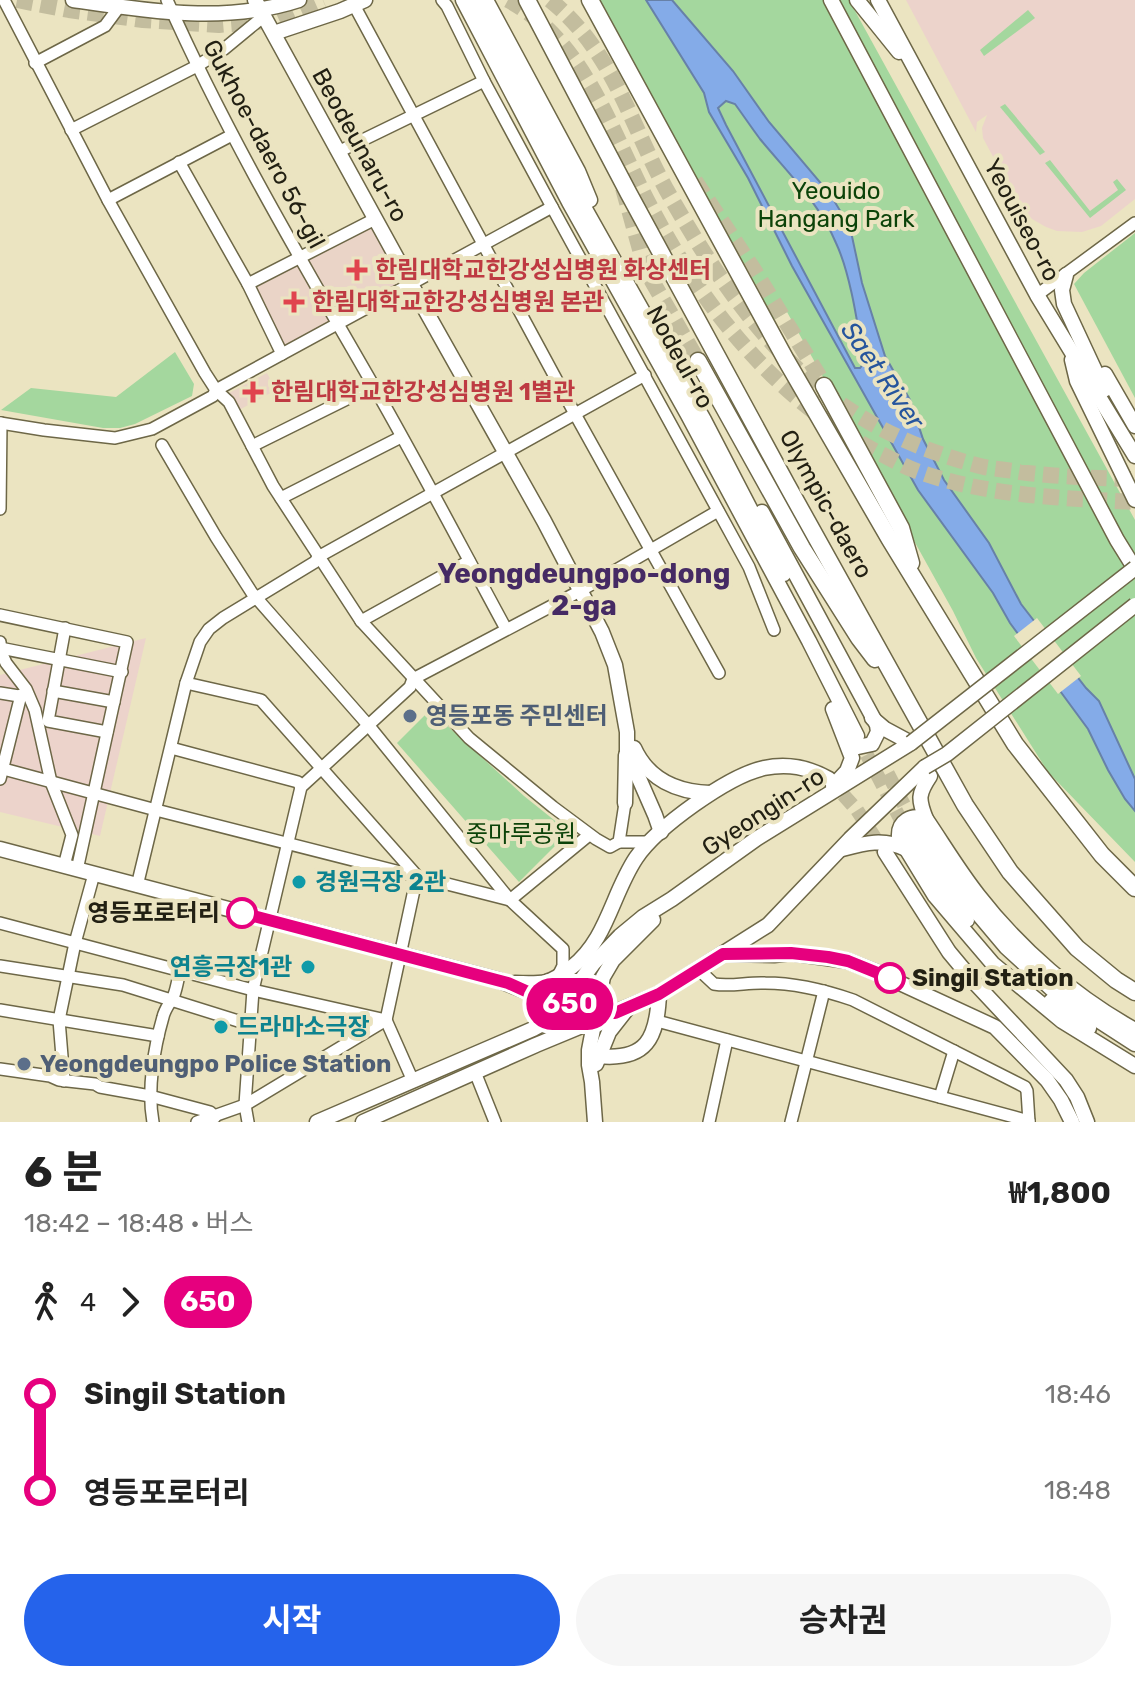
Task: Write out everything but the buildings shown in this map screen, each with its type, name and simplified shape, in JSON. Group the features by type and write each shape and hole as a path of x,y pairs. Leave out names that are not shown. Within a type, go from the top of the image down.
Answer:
{"highway":[{"name":"Olympic-daero","path":"527,0 637,208 965,805 1010,872 1077,948 1135,992"},
{"name":"Olympic-daero","path":"590,0 779,348 881,524 1015,744 1102,855 1135,888"},
{"path":"698,361 802,548 859,638 903,695"},
{"path":"824,386 901,528 915,580"}],"main road":[{"path":"73,0 119,7 170,6 242,12 299,0"},
{"path":"452,0 548,184 583,229"},
{"name":"Nodeul-ro","path":"463,0 583,229 688,415 740,529 838,718 860,731"},
{"name":"Nodeul-ro","path":"475,0 580,200 704,420 860,731"},
{"path":"486,0 578,171 613,256"},
{"path":"831,0 1109,526 1135,568"},
{"path":"857,0 922,80"},
{"name":"Yeouiseo-ro","path":"878,0 1037,295 1134,454"},
{"path":"274,33 359,2"},
{"name":"Beodeunaru-ro","path":"260,8 410,283 507,452 602,632 615,665 627,732 627,751 649,800 655,837"},
{"path":"1066,275 1062,290 1064,304 1134,454"},
{"path":"1064,304 1135,426"},
{"path":"1069,348 1077,381 1135,500"},
{"name":"Gyeongin-ro","path":"317,1122 553,1018 593,964 643,917 756,839 911,743 1135,568"},
{"path":"363,1122 596,1016 621,1011 659,994 768,925 881,808 1134,605"},
{"path":"817,802 847,771 860,731 885,729 911,743"},
{"path":"627,732 638,757 661,781 693,793 711,793"},
{"path":"625,803 627,751"},
{"path":"548,981 580,961 591,949 636,858 684,812 711,793 766,767 798,766 829,779"},
{"path":"914,823 928,772"},
{"path":"625,803 626,798 639,794 649,800"},
{"path":"1135,1058 1045,996 998,956 947,894 913,817 905,821 898,829 906,849 935,896 993,964 1062,1021 1135,1066"},
{"path":"914,823 1013,935 1070,988 1135,1030"},
{"path":"914,823 958,890 1006,947 1056,993 1135,1044"},
{"path":"841,849 881,842 906,849"},
{"path":"0,849 508,983 596,1016"},
{"path":"885,852 949,952 1066,1080 1081,1119"},
{"path":"595,1122 592,1082 596,1016 603,977 672,899"},
{"path":"768,925 770,946 788,953"},
{"path":"723,954 788,953 848,961 1038,1049"},
{"path":"508,983 557,983 593,964"},
{"path":"553,1038 577,1042 594,1056 619,1057 635,1053 646,1043 657,1021 659,994"},
{"path":"594,1056 621,1011"},
{"path":"995,1027 1081,1119 1096,1122"}],"street":[{"path":"4,0 108,200 216,390 229,402 281,498 361,621 469,738 589,835 610,847 619,842 655,837"},
{"path":"442,0 753,576 774,630"},
{"path":"359,2 414,116 482,244 719,673"},
{"name":"Gukhoe-daero 56-gil","path":"170,6 232,135 506,629"},
{"path":"35,63 105,26 119,7"},
{"path":"71,130 224,49 260,8"},
{"path":"338,152 484,81"},
{"path":"108,200 232,135"},
{"path":"179,162 248,284 282,354"},
{"path":"0,509 0,423 115,438 152,429 199,405 213,396 216,390 552,207"},
{"path":"248,284 375,219"},
{"path":"1037,295 1135,223"},
{"path":"137,886 186,683 200,642 209,629 255,597 315,562 318,557 645,375"},
{"path":"252,446 373,386"},
{"path":"281,498 401,437"},
{"path":"162,445 255,597 369,726 510,900 563,949 577,952 591,949"},
{"path":"248,1122 245,1105 253,990 301,787 410,687 413,679 580,591 718,511"},
{"path":"361,621 469,561"},
{"path":"0,615 127,642 94,793 70,868"},
{"path":"65,628 48,721 107,732"},
{"path":"0,642 6,663 26,689 1,772 51,782 510,900"},
{"path":"0,648 122,672"},
{"path":"186,683 261,700 417,876"},
{"path":"53,691 114,702"},
{"path":"0,693 24,695 35,710 51,782 72,835 70,868"},
{"path":"171,748 298,782 301,787"},
{"path":"619,842 625,803"},
{"path":"510,900 589,835"},
{"path":"64,1081 59,1020 94,874"},
{"path":"413,1081 386,1020 417,876"},
{"path":"0,923 253,990 386,1020"},
{"path":"548,981 563,966 563,949"},
{"path":"0,966 123,985 251,1025"},
{"path":"657,1021 1029,1122 1025,1087 853,1000 797,985 714,984 698,969"},
{"path":"153,1122 150,1096 158,1036 180,971"},
{"path":"791,1122 824,991"},
{"path":"0,1010 158,1036"},
{"path":"197,1122 245,1105 386,1020"},
{"path":"709,1122 727,1040"},
{"path":"940,1097 954,1051"},
{"path":"0,1069 150,1096 210,1112 215,1117"},
{"path":"475,1072 495,1122"}],"shaded area":[{"path":"906,0 1135,0 1135,199 1101,226 1082,232 1057,231 1032,219 1019,205 983,138 982,128 987,115 977,122 976,132"},
{"path":"375,220 410,283 285,349 250,283"},
{"name":"한림대학교한강성심병원 1별관","path":"267,373 276,390 239,410 229,393"},
{"path":"146,638 100,836 0,812 0,675"}],"green space":[{"name":"Yeouido Hangang Park","path":"599,0 849,0 1135,520 1135,862 1048,772 976,658 787,312 773,320"},
{"path":"1028,10 1035,18 984,56 980,50"},
{"path":"1005,104 1045,152 1040,155 1000,107"},
{"path":"1050,160 1090,211 1118,190 1113,182 1117,179 1126,190 1090,218 1045,163"},
{"path":"1135,233 1135,398 1074,284"},
{"path":"175,352 194,384 192,396 135,424 103,428 1,410 31,388 116,397"},
{"name":"중마루공원","path":"430,710 524,796 569,832 519,882 397,743"}],"water":[{"name":"Saet River","path":"646,0 672,0 733,71 769,122 830,194 850,227 862,283 885,356 910,400 923,439 944,480 989,543 1021,604 1099,701 1135,779 1135,811 1108,770 1088,729 918,490 792,266 748,178 709,112 704,93","holes":["726,101 735,104 812,201 829,228 850,286 864,363 860,368 855,368 718,108"]}],"pier":[{"path":"1037,618 1081,676 1058,694 1014,636"}],"tunnel":[{"path":"17,0 143,20 219,25 278,20 323,0"},
{"path":"508,0 553,34 570,55 600,102 657,219 707,299 736,337 803,403 840,431 881,454 941,479 1023,494 1135,502"},
{"path":"550,0 572,20 605,64 666,189 717,272 778,350 826,393 881,429 921,447 984,467 1035,474 1135,479"},
{"path":"695,181 824,384"},
{"path":"623,188 652,281 698,361"},
{"path":"857,736 905,828"},
{"path":"878,755 913,822"},
{"path":"829,779 857,810 884,852"}],"bus line":[{"name":"650","path":"242,913 508,983 528,992 596,1011 615,1013 659,994 723,954 791,953 828,957 848,961 890,978"}],"place":[{"name":"한림대학교한강성심병원 화상센터","path":"357,270"},
{"name":"한림대학교한강성심병원 본관","path":"294,302"},
{"name":"한림대학교한강성심병원 1별관","path":"253,392"},
{"name":"영등포동 주민센터","path":"410,716"},
{"name":"경원극장 2관","path":"299,882"},
{"name":"영등포로터리","path":"242,913"},
{"name":"연흥극장1관","path":"308,967"},
{"name":"Singil Station","path":"890,978"},
{"name":"드라마소극장","path":"221,1027"},
{"name":"Yeongdeungpo Police Station","path":"24,1064"}],"district":[{"name":"Yeongdeungpo-dong 2-ga","path":"584,589"}]}
